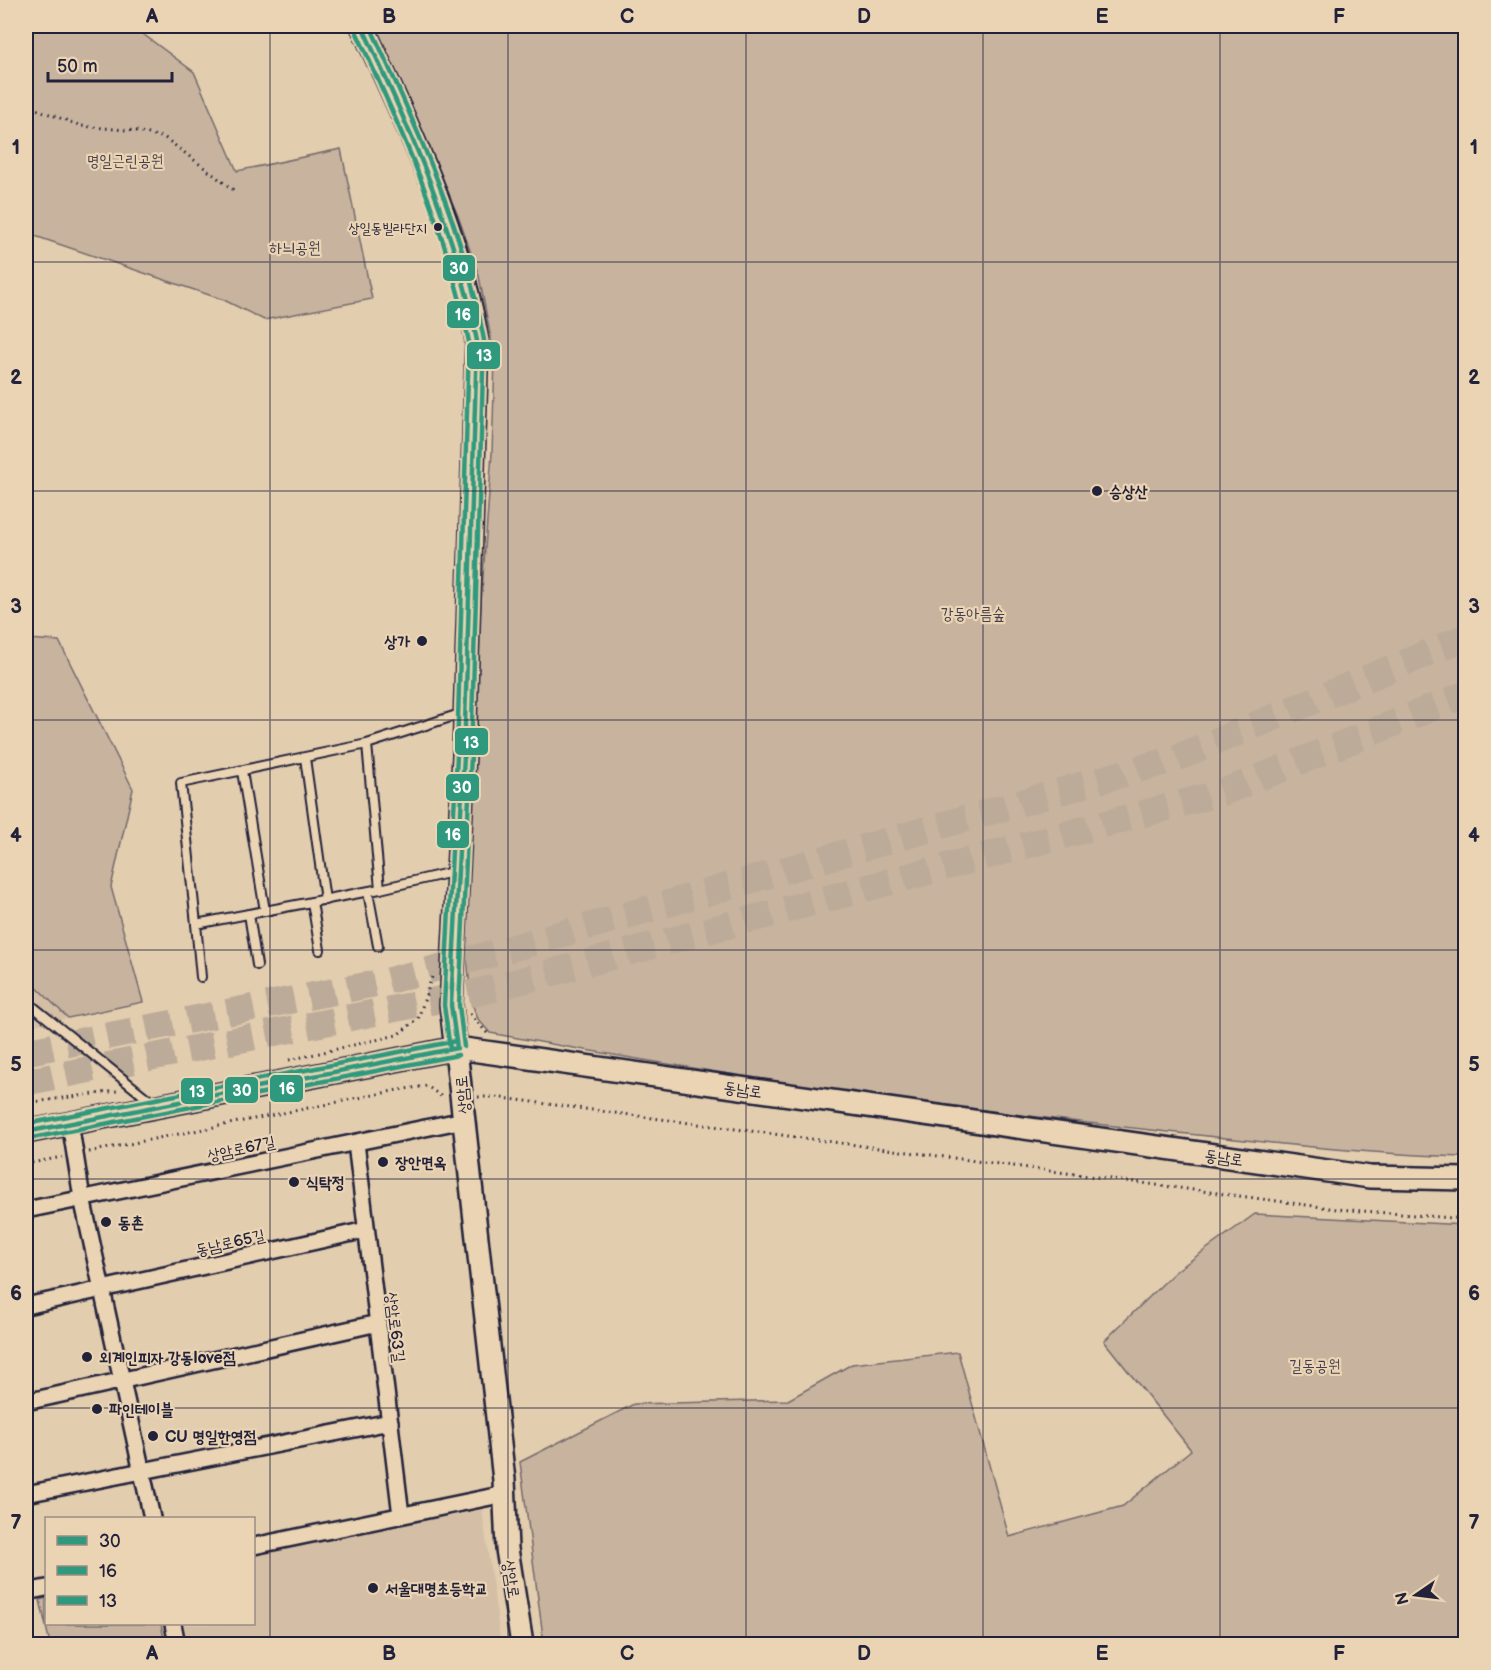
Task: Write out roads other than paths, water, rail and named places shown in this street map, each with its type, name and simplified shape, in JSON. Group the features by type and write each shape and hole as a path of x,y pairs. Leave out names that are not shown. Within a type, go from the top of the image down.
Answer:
{"main road":[{"name":"상암로","path":"362,26 457,251 470,296 477,341 463,713 464,755 451,1005 457,1048 453,1098 464,1120 505,1494 507,1549 522,1644"},
{"name":"동남로","path":"26,1132 457,1048 1370,1177 1466,1179"}],"street":[{"name":"상암로67길","path":"26,1210 464,1120"},
{"path":"69,1124 82,1198 152,1517"},
{"name":"상암로63길","path":"356,1143 402,1515"},
{"name":"동남로65길","path":"26,1306 366,1230"},
{"path":"26,1402 378,1323"},
{"path":"26,1494 390,1422"},
{"path":"255,1546 505,1494"},
{"path":"26,1592 45,1588"},
{"path":"173,1625 177,1644"}],"lane":[{"path":"201,977 181,783 367,744 463,713"},
{"path":"367,744 380,889"},
{"path":"305,758 325,900"},
{"path":"242,771 265,911"},
{"path":"196,924 368,892 453,872"},
{"path":"368,892 378,946"},
{"path":"312,902 320,950"},
{"path":"249,914 257,966"},
{"path":"26,1001 158,1107"}],"tunnel":[{"path":"26,1052 383,982 484,956 1174,759 1466,637"},
{"path":"26,1082 483,991 1224,792 1466,694"}],"place":[{"name":"상일동빌라단지","path":"438,227"},
{"name":"승상산","path":"1097,491"},
{"name":"상가","path":"422,641"},
{"name":"장안면옥","path":"383,1162"},
{"name":"식탁정","path":"294,1182"},
{"name":"동촌","path":"106,1222"},
{"name":"외계인피자 강동love점","path":"87,1357"},
{"name":"파인테이블","path":"97,1409"},
{"name":"CU 명일한영점","path":"153,1436"},
{"name":"서울대명초등학교","path":"373,1588"}],"park label":[{"name":"명일근린공원","path":"125,160"},
{"name":"하늬공원","path":"295,247"},
{"name":"강동아름숲","path":"973,613"},
{"name":"길동공원","path":"1315,1365"}]}
